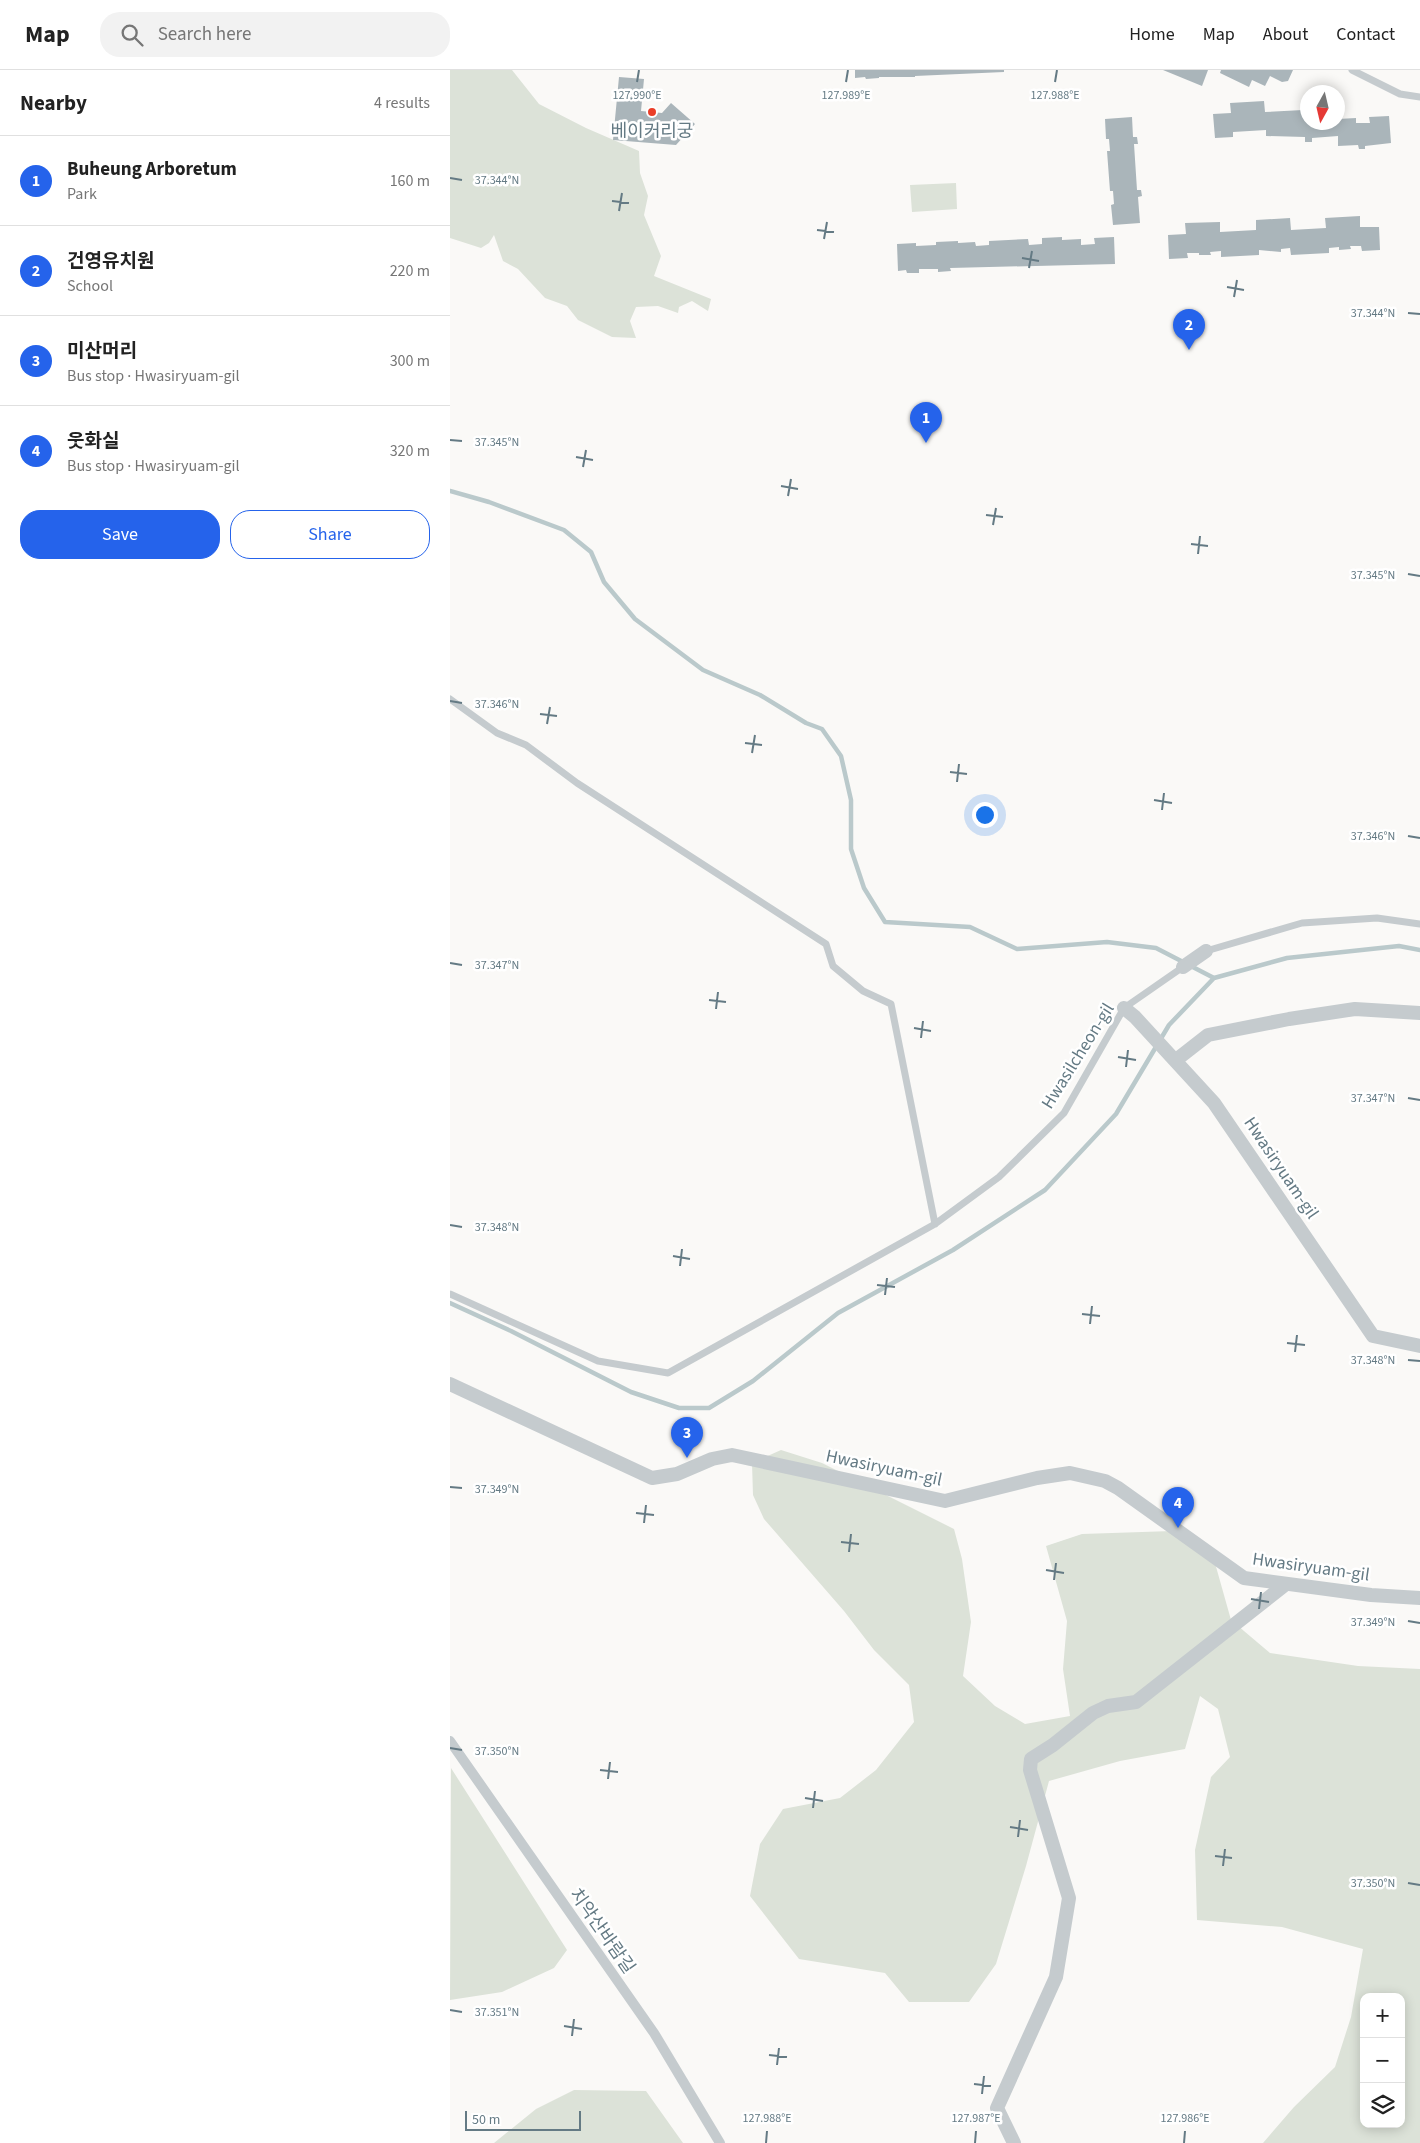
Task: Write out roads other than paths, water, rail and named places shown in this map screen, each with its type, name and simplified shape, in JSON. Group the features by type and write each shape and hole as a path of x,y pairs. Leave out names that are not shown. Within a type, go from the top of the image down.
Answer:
{"street":[{"path":"1183,967 1206,951"},
{"path":"1176,1060 1208,1035 1289,1018 1356,1009 1420,1013"},
{"name":"Hwasiryuam-gil","path":"1129,1012 1176,1060 1214,1103 1373,1336 1420,1346"},
{"name":"Hwasiryuam-gil","path":"450,1384 652,1478 677,1474 712,1459 732,1455 945,1501 1037,1478 1070,1473 1105,1481 1118,1488 1244,1578 1371,1595 1420,1598"},
{"path":"1014,2143 997,2108 1056,1978 1069,1898 1030,1770 1031,1759 1093,1713 1108,1706 1136,1702 1286,1584"},
{"name":"치악산바람길","path":"450,1741 654,2033 720,2143"}],"lane":[{"path":"1352,70 1400,94 1420,97"},
{"path":"450,699 497,733 526,745 577,783 826,944 833,966 863,991 891,1004 935,1224 668,1373 598,1361 450,1294"},
{"path":"1206,951 1302,924 1376,918 1420,924"},
{"name":"Hwasilcheon-gil","path":"935,1224 999,1178 1064,1113 1129,1012 1183,967"}],"waterway":[{"path":"450,491 489,502 564,530 591,552 604,582 635,619 703,670 760,695 806,723 822,729 841,756 851,800 851,849 864,888 885,922 970,927 1017,949 1107,942 1156,948 1214,978"},
{"path":"450,1303 511,1331 631,1392 679,1408 709,1408 753,1381 838,1313 953,1250 1045,1190 1116,1114 1169,1025 1214,978 1287,958 1399,946 1420,950"}],"place":[{"name":"베이커리궁","path":"652,112"},
{"name":"건영유치원","path":"1189,350"},
{"name":"Buheung Arboretum","path":"926,443"},
{"name":"미산머리","path":"687,1458"},
{"name":"웃화실","path":"1178,1528"}]}
